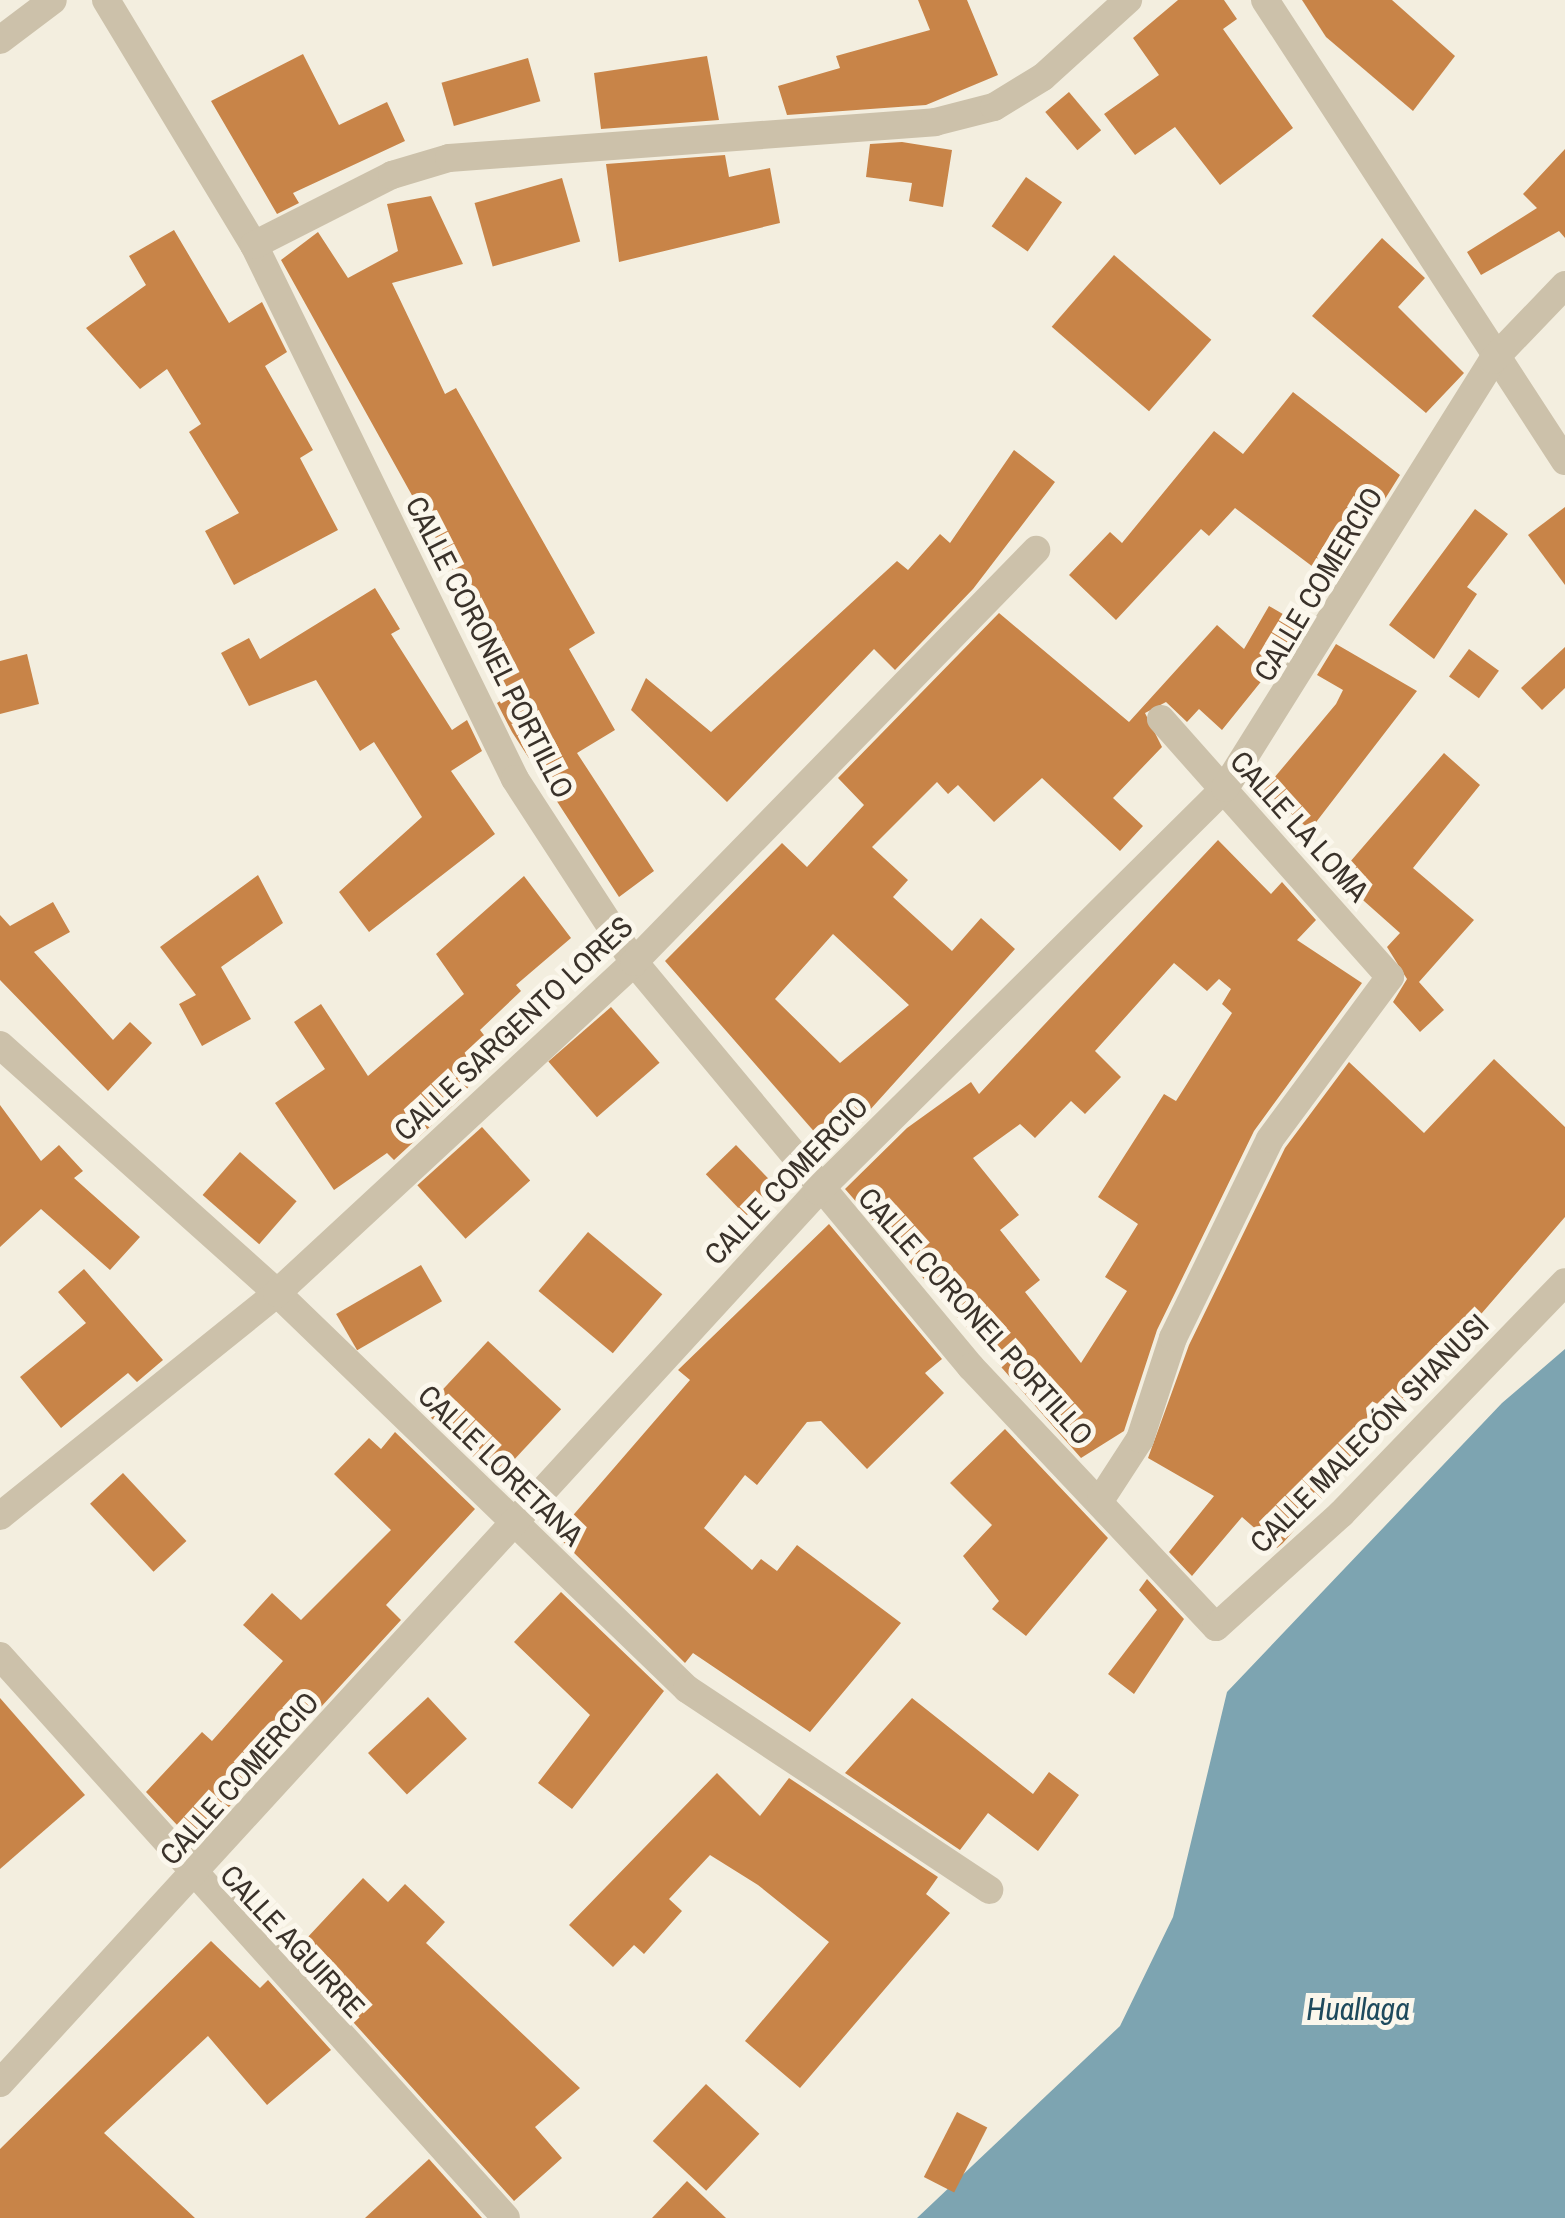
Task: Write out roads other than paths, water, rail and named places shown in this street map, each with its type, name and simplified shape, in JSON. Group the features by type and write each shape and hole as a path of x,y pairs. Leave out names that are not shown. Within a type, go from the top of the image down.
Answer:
{"street":[{"path":"0,40 53,0"},
{"name":"CALLE CORONEL PORTILLO","path":"106,0 254,245 514,779 634,962 818,1191 1216,1627"},
{"path":"254,245 392,175 449,158 935,122 994,108 1043,78 1128,0"},
{"path":"1265,0 1492,360 1565,461"},
{"name":"CALLE COMERCIO","path":"0,2083 193,1880 511,1520 818,1191 1224,788 1492,360 1565,285"},
{"name":"CALLE SARGENTO LORES","path":"0,1516 277,1293 634,962 1036,550"},
{"name":"CALLE LA LOMA","path":"1102,1499 1140,1439 1173,1338 1270,1139 1390,977 1161,719"},
{"name":"CALLE LORETANA","path":"0,1045 277,1293 687,1689 989,1890"},
{"name":"CALLE MALECÓN SHANUSI","path":"1216,1627 1341,1514 1565,1282"},
{"name":"CALLE AGUIRRE","path":"0,1656 193,1880 506,2218"}],"water":[{"name":"Huallaga","path":"1565,1349 1565,2218 917,2218 1120,2026 1173,1917 1227,1692 1502,1403"}]}
